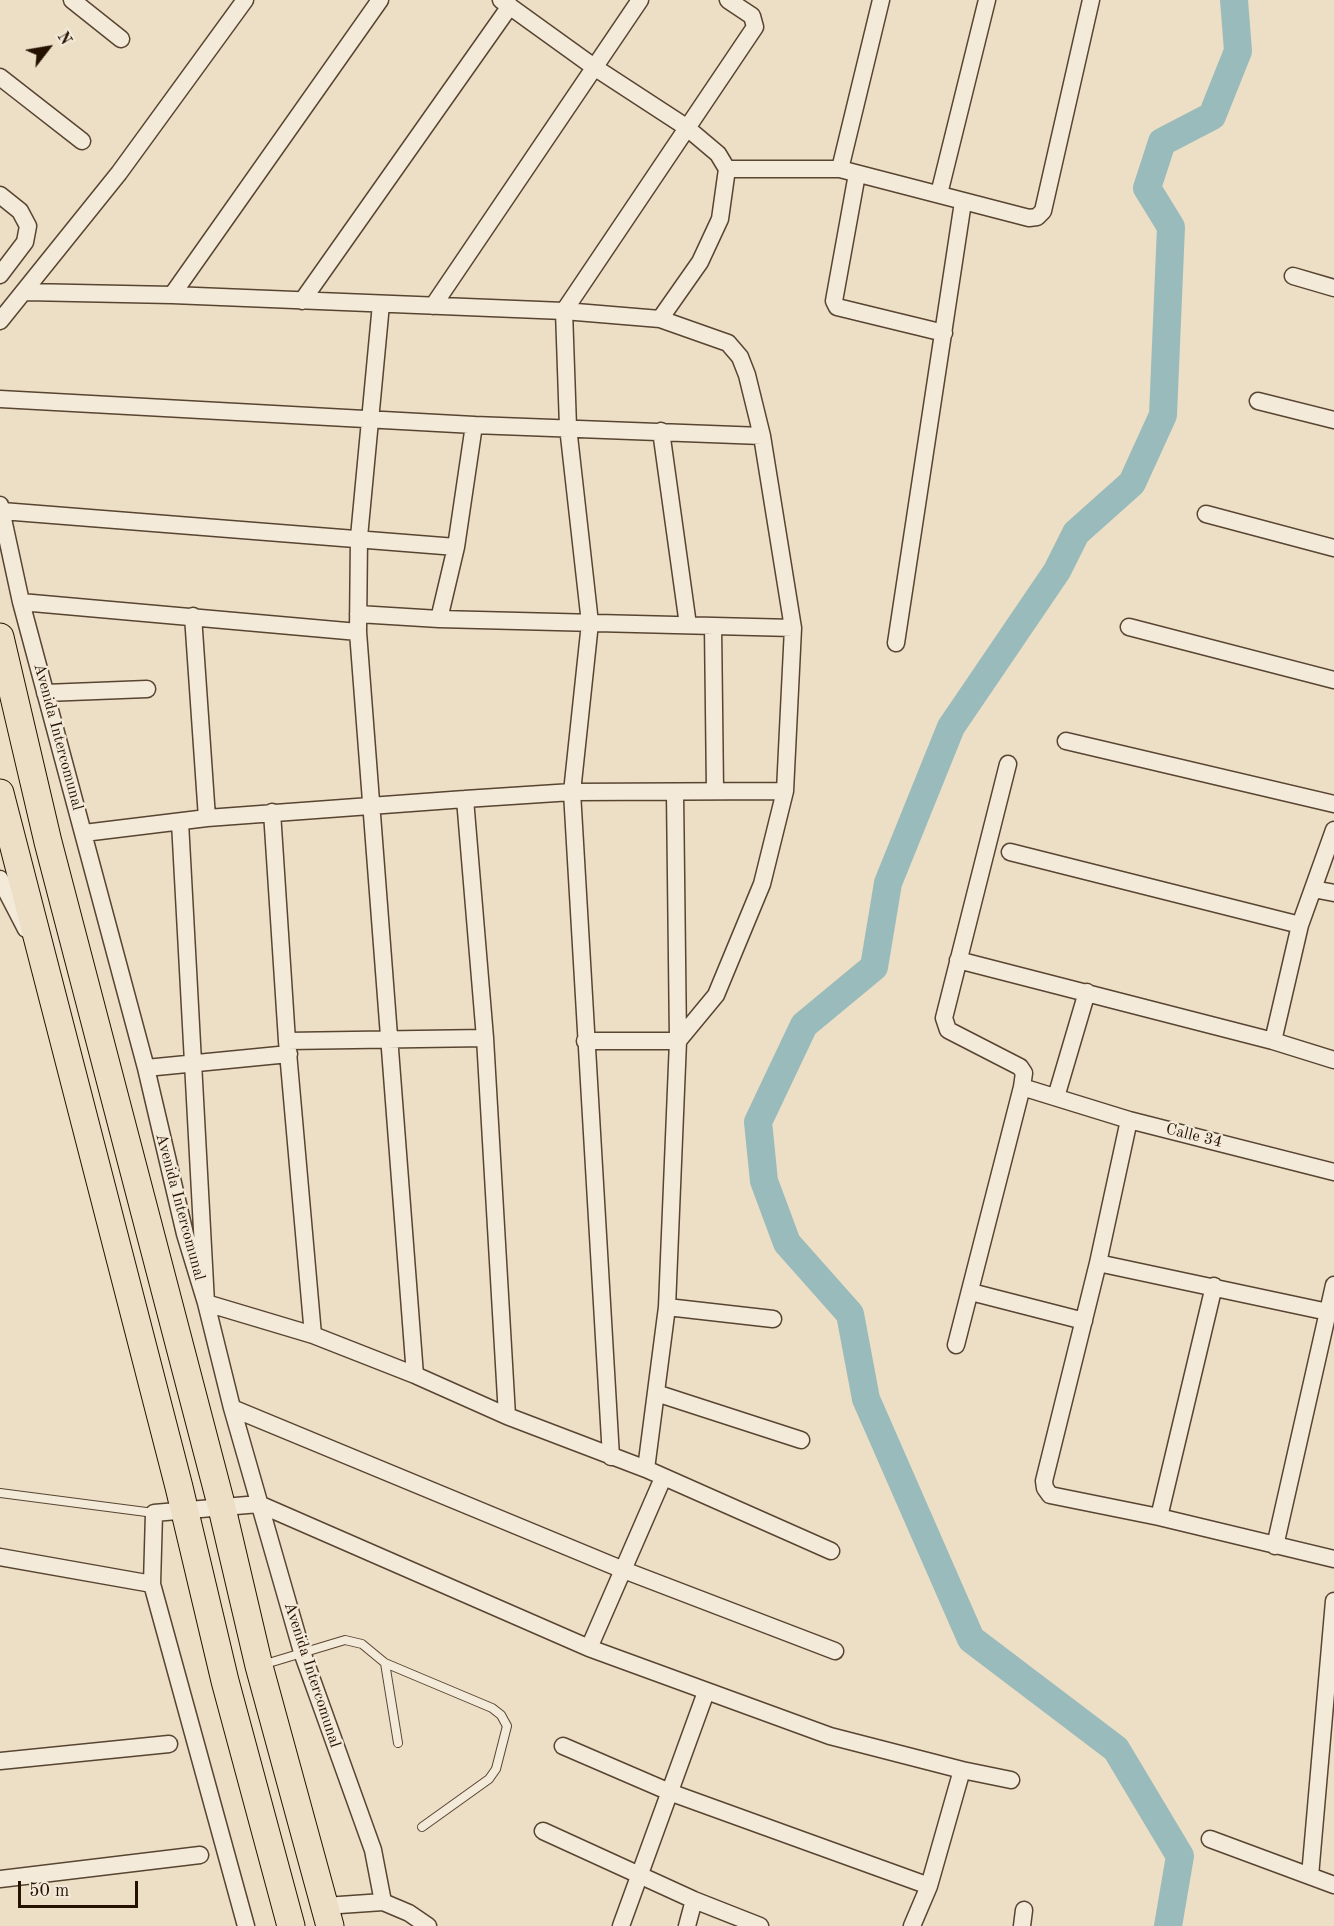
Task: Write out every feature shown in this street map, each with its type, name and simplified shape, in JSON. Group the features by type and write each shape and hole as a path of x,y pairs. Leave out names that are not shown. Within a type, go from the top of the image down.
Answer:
{"main road":[{"name":"Avenida Intercomunal","path":"0,637 51,853 221,1509 259,1666 328,1916"},
{"path":"0,793 291,1926"}],"street":[{"path":"72,0 121,39"},
{"path":"0,321 119,173 245,0"},
{"path":"172,295 380,0"},
{"path":"433,306 640,0"},
{"path":"611,1457 572,792 590,623 568,427 564,311 755,27 752,15 728,0"},
{"path":"840,169 881,0"},
{"path":"939,194 987,0"},
{"path":"727,169 840,169 963,202 1029,218 1037,217 1043,211 1091,0"},
{"path":"302,301 506,3 594,67 686,127 718,154 727,169 720,219 700,261 660,319"},
{"path":"0,77 82,141"},
{"path":"857,174 834,301 837,307 945,333"},
{"path":"0,195 20,211 28,226 25,242 0,275"},
{"path":"896,643 945,333 963,202"},
{"path":"1293,276 1334,288"},
{"path":"26,291 564,311 660,319 728,344 740,357 747,375 762,436 793,628 785,791 762,884 717,995 678,1041 585,1041"},
{"path":"381,304 359,537 358,632 387,1038 415,1375"},
{"path":"0,399 474,425 762,436"},
{"path":"1258,401 1334,420"},
{"path":"439,619 456,547 474,425"},
{"path":"661,431 688,625"},
{"path":"1,508 456,547"},
{"name":"Avenida Intercomunal","path":"1,508 21,602 146,1068 185,1234 206,1303 232,1408 302,1652 373,1850 383,1902"},
{"path":"1206,514 1334,548"},
{"path":"21,602 358,632"},
{"path":"358,614 439,619 793,628"},
{"path":"194,616 207,818"},
{"path":"713,626 716,791"},
{"path":"1129,627 1334,680"},
{"path":"45,693 147,689"},
{"path":"1066,741 1334,804"},
{"path":"956,1346 1024,1074 1020,1066 948,1030 944,1025 958,960 1008,764"},
{"path":"84,833 272,812 572,792 785,791"},
{"path":"646,1469 667,1307 678,1041 675,793"},
{"path":"465,799 485,1038 507,1416"},
{"path":"272,812 288,1048 313,1335"},
{"path":"180,822 206,1303 313,1335 415,1375 507,1416 646,1469 831,1551"},
{"path":"1273,1041 1300,925 1334,830"},
{"path":"1010,852 1300,925"},
{"path":"0,879 41,957"},
{"path":"1313,888 1334,893"},
{"path":"958,960 1273,1041 1334,1060"},
{"path":"1056,1097 1087,992"},
{"path":"146,1068 288,1048 387,1038 485,1038"},
{"name":"Calle 34","path":"1022,1088 1129,1119 1334,1172"},
{"path":"1129,1119 1098,1263 1044,1481 1045,1488 1050,1495 1159,1517 1334,1559"},
{"path":"1098,1263 1329,1312"},
{"path":"1275,1546 1334,1285"},
{"path":"1159,1517 1214,1286"},
{"path":"971,1292 1084,1321"},
{"path":"667,1307 773,1319"},
{"path":"656,1393 801,1440"},
{"path":"232,1408 621,1569 835,1651"},
{"path":"589,1648 621,1569 663,1478"},
{"path":"246,1926 152,1584 154,1513 259,1504 589,1648 706,1692 830,1736 962,1770 1011,1780"},
{"path":"0,1557 152,1584"},
{"path":"1310,1876 1334,1601"},
{"path":"621,1926 672,1793 706,1692"},
{"path":"0,1761 169,1744"},
{"path":"563,1746 672,1793 929,1886"},
{"path":"912,1926 929,1886 962,1770"},
{"path":"543,1831 694,1900 760,1926"},
{"path":"1210,1839 1334,1885"},
{"path":"0,1879 200,1855"},
{"path":"687,1926 694,1900"},
{"path":"328,1916 383,1902 409,1913 428,1926"}],"lane":[{"path":"0,1493 154,1513"},
{"path":"259,1666 345,1640 362,1644 385,1663 492,1708 507,1726 496,1769 489,1779 422,1827"},
{"path":"385,1663 398,1743"}],"waterway":[{"path":"1168,1926 1180,1856 1116,1749 971,1639 866,1399 850,1314 787,1243 764,1181 758,1122 804,1025 874,967 888,883 951,727 1057,571 1076,533 1132,483 1163,415 1171,227 1147,188 1162,142 1212,116 1238,51 1234,0"}]}
